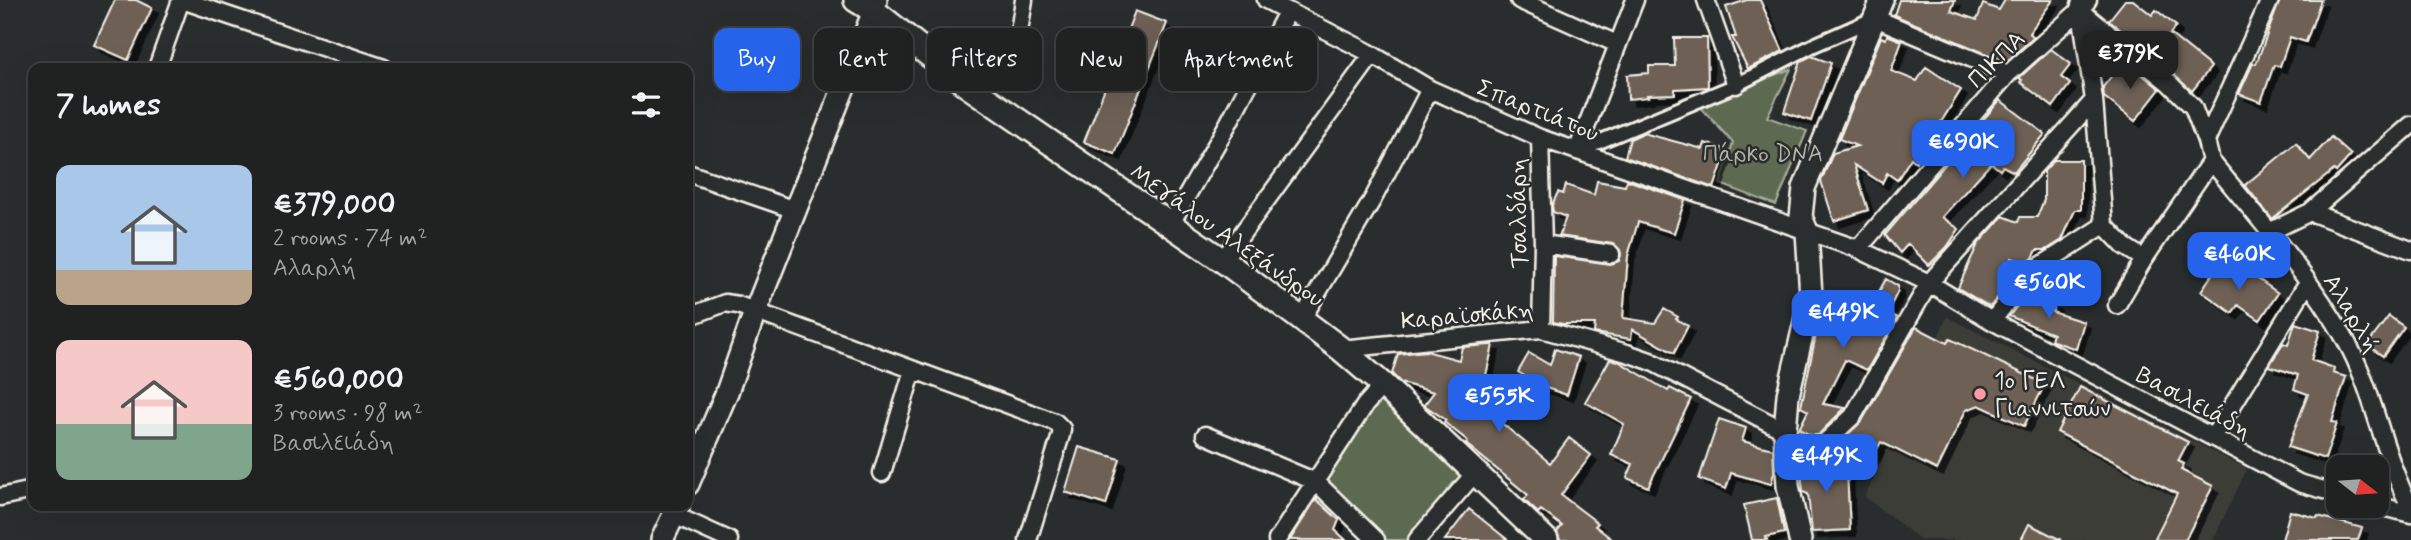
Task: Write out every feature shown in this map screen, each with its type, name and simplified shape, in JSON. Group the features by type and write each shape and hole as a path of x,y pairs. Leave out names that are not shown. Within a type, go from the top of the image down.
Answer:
{"main road":[{"name":"Μεγάλου Αλεξάνδρου","path":"869,4 927,52"},
{"name":"Μεγάλου Αλεξάνδρου","path":"975,91 1223,261 1341,349 1546,540"}],"street":[{"path":"159,63 181,0 369,63"},
{"path":"1020,28 1024,0"},
{"name":"Σπαρτιάτου","path":"1266,0 1372,55 1430,89 1540,138 1807,231"},
{"path":"1519,0 1618,44"},
{"path":"1577,151 1635,0"},
{"path":"1706,0 1736,85"},
{"path":"2206,141 2270,0"},
{"path":"2082,3 2094,100 2104,225 2124,246 2144,259"},
{"name":"Αλαρλή","path":"2082,3 2193,107 2211,161 2308,282 2345,340 2358,366 2390,462 2411,508"},
{"name":"ΠΙΚΠΑ","path":"1857,249 2008,74 2082,3"},
{"path":"693,472 727,392 869,4"},
{"path":"1577,151 1736,85 1879,9"},
{"path":"1879,9 2008,74"},
{"path":"1800,540 1788,486 1785,439 1788,395 1811,296 1807,231 1801,217 1804,188 1879,9"},
{"path":"1170,225 1228,124 1287,12"},
{"path":"1223,261 1372,55"},
{"path":"1302,319 1374,197 1430,89"},
{"path":"1785,439 1822,445 1853,416 1929,284 2094,100"},
{"path":"2269,232 2310,212 2411,125"},
{"name":"Τσαλδάρη","path":"1540,138 1543,244 1541,329"},
{"path":"2117,305 2144,259 2211,161"},
{"path":"693,175 795,210"},
{"path":"2310,212 2411,250"},
{"path":"1992,321 2031,272 2104,225"},
{"name":"Βασιλειάδη","path":"1807,231 1857,249 1929,284 1992,321 2299,483 2326,491"},
{"path":"1543,244 1611,254"},
{"path":"2213,437 2308,282"},
{"path":"693,315 725,303 738,305 1059,425 1061,436 1028,540"},
{"name":"Καραϊσκάκη","path":"1341,349 1541,329 1650,361 1785,439"},
{"path":"882,473 914,370"},
{"path":"1277,540 1365,405 1382,385"},
{"path":"1205,435 1316,482 1376,540"},
{"path":"1416,540 1475,473"},
{"path":"0,497 28,491"},
{"path":"2389,508 2411,514"},
{"path":"662,540 676,511"},
{"path":"678,511 729,540"}],"shaded area":[{"path":"1947,317 2247,469 2213,540 1921,540 1865,497"}],"green space":[{"name":"Πάρκο DNA","path":"1791,69 1767,117 1807,131 1776,205 1720,184 1733,143 1697,103"},
{"path":"1383,385 1475,473 1417,540 1376,540 1316,482"}],"building":[{"path":"115,0 136,0 152,8 128,60 94,45"},
{"path":"1747,0 1760,0 1783,51 1748,69 1732,37 1736,37 1726,7"},
{"path":"1899,0 1955,0 1951,11 1977,20 1983,4 1999,10 2005,0 2053,0 2029,33 2034,37 2006,62 1894,15"},
{"path":"2125,0 2133,0 2152,15 2156,10 2176,26 2170,34 2211,67 2192,91 2109,20"},
{"path":"2280,0 2321,0 2306,42 2290,37 2280,66 2274,65 2261,102 2239,94 2253,63 2256,64"},
{"path":"1135,11 1167,23 1165,28 1160,28 1160,41 1146,76 1146,28 1128,28"},
{"path":"1887,35 1902,41 1891,71 1917,81 1926,67 1961,90 1916,162 1911,158 1897,180 1887,173 1882,183 1854,165 1868,210 1834,221 1821,181 1833,153 1857,146 1839,139 1881,37 1886,39"},
{"path":"1674,38 1707,38 1708,87 1675,89 1675,94 1628,99 1627,75 1649,73 1649,66 1675,66"},
{"path":"2051,49 2071,64 2061,77 2070,84 2053,107 2020,82 2022,80 2019,78"},
{"path":"1811,56 1831,63 1811,121 1784,112 1801,61"},
{"path":"2124,60 2160,89 2135,121 2104,97 2103,87"},
{"path":"1104,91 1140,91 1115,154 1084,142"},
{"path":"2000,100 2045,134 2014,172 2003,166 2000,170 1991,163 1942,217 1959,229 1947,247 1929,265 1908,244 1900,253 1885,235"},
{"path":"1643,133 1703,149 1705,143 1727,150 1714,188 1625,157 1630,139"},
{"path":"2331,137 2351,155 2336,172 2334,170 2272,219 2245,185 2296,143 2310,160"},
{"path":"2054,160 2081,160 2081,210 2075,210 2062,240 2046,250 2037,250 2033,258 2025,263 2012,258 2001,282 2008,285 1990,307 1958,288 1978,244 2003,216 2018,222 2020,217 2037,217 2044,200 2044,171"},
{"path":"1627,180 1685,200 1674,233 1638,222 1628,256 1623,318 1655,323 1664,309 1678,317 1676,319 1688,326 1674,353 1632,329 1631,339 1594,333 1595,324 1553,322 1554,256 1610,264 1619,261 1621,255 1620,250 1613,244 1559,236 1566,217 1553,212 1552,205 1558,192 1563,194 1566,185 1594,195 1597,181 1625,186"},
{"path":"2220,263 2243,279 2248,272 2278,293 2260,320 2238,305 2232,313 2201,291"},
{"path":"1886,279 1898,286 1887,313 1897,318 1867,370 1845,360 1823,404 1845,408 1818,435 1810,435 1799,429 1808,411 1801,407 1824,296 1827,291 1867,313"},
{"path":"2028,293 2055,305 2052,312 2084,322 2076,349 2051,340 2053,334 2009,316"},
{"path":"2389,316 2404,327 2383,356 2367,345"},
{"path":"2295,323 2320,331 2311,360 2334,368 2333,373 2346,377 2332,422 2337,423 2325,459 2288,447 2308,394 2294,389 2298,375 2269,366 2283,343 2288,345"},
{"name":"1o ΓΕΛ Γιαννιτσών","path":"1916,327 1947,343 1950,339 2045,384 2024,426 1979,405 1966,410 1937,470 1881,442 1873,456 1868,456 1841,441 1862,421"},
{"path":"1493,345 1483,388 1503,403 1493,416 1550,463 1569,438 1591,455 1561,495 1598,523 1595,526 1613,540 1560,540 1557,532 1562,526 1541,510 1538,513 1524,500 1528,495 1466,444 1468,441 1444,422 1446,420 1424,405 1434,392 1401,383 1392,374 1398,354 1426,351 1459,360 1462,347"},
{"path":"1555,349 1579,357 1567,395 1543,387 1518,372 1529,353 1550,365"},
{"path":"1610,359 1618,361 1668,391 1670,388 1691,399 1648,487 1627,478 1633,464 1611,455 1624,424 1585,402"},
{"path":"2080,387 2188,442 2178,461 2184,464 2181,470 2213,486 2185,540 2154,540 2177,494 2057,432"},
{"path":"1719,419 1746,428 1742,441 1773,449 1774,472 1771,484 1731,473 1726,489 1699,479"},
{"path":"1079,447 1120,459 1106,505 1065,492"},
{"path":"1829,453 1831,474 1847,472 1850,530 1812,532 1808,494 1803,492 1800,457"},
{"path":"1777,498 1784,533 1766,537 1767,540 1752,540 1744,505"},
{"path":"1316,499 1339,520 1335,530 1346,540 1290,540"},
{"path":"1469,509 1508,540 1445,540"},
{"path":"2290,511 2362,528 2358,540 2282,540"},
{"path":"2029,524 2061,540 2021,540"}],"place":[{"name":"1o ΓΕΛ Γιαννιτσών","path":"1980,394"}]}
